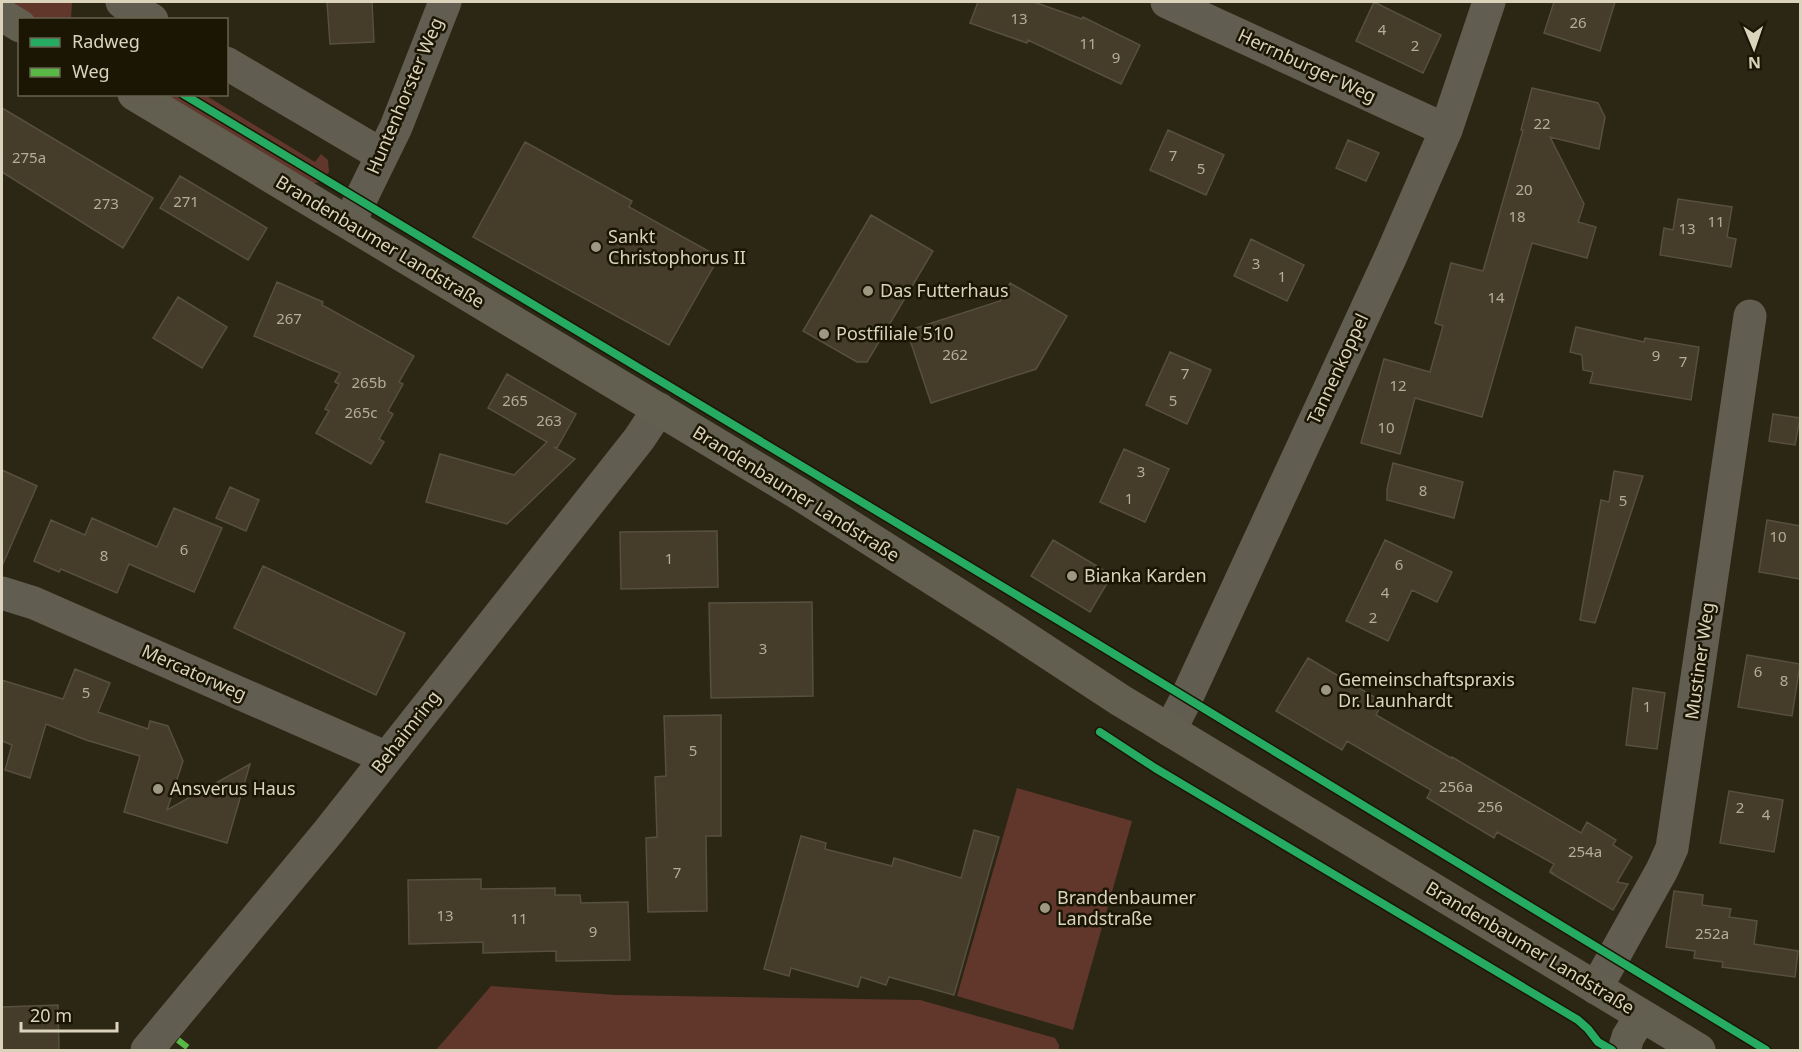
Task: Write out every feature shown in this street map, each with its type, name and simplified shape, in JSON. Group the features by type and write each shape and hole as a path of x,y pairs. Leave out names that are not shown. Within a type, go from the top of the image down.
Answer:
{"main road":[{"path":"2,15 18,25"},
{"name":"Brandenbaumer Landstraße","path":"137,96 821,508 1170,730 1641,1016 1681,1046"},
{"path":"1624,1050 1628,1037 1641,1016"}],"street":[{"path":"122,2 149,18"},
{"name":"Huntenhorster Weg","path":"349,223 396,127 445,2"},
{"name":"Herrnburger Weg","path":"1167,2 1446,129"},
{"name":"Tannenkoppel","path":"1170,730 1376,288 1446,129 1489,2"},
{"path":"228,64 382,155"},
{"name":"Mustiner Weg","path":"1596,988 1672,848 1750,316"},
{"name":"Behaimring","path":"147,1050 329,831 639,439 659,409"},
{"name":"Mercatorweg","path":"2,593 34,603 386,757"}],"shaded area":[{"path":"5,2 72,2 71,18 33,18"},
{"path":"163,96 207,96 315,162 321,154 328,160 329,172 321,181 313,184"},
{"name":"Brandenbaumer Landstraße","path":"1017,788 1132,821 1073,1030 957,996"},
{"path":"491,986 615,995 920,1000 1055,1038 1059,1050 436,1050"}],"building":[{"path":"327,2 372,2 374,42 330,44"},
{"path":"978,2 1034,2 1082,19 1083,17 1140,45 1121,84 1028,40 1027,43 970,23"},
{"path":"1374,2 1441,35 1423,73 1356,41"},
{"path":"1554,2 1615,2 1600,51 1544,33"},
{"path":"1532,88 1598,103 1605,117 1599,149 1550,137 1584,204 1578,222 1596,227 1587,258 1532,243 1482,417 1415,398 1400,454 1361,443 1384,359 1430,372 1443,326 1435,323 1451,263 1483,271 1523,130 1521,130"},
{"path":"2,108 153,198 123,248 2,172"},
{"path":"1168,130 1224,155 1206,195 1150,170"},
{"path":"1348,140 1379,153 1366,181 1336,168"},
{"name":"Sankt Christophorus II","path":"525,142 632,201 629,207 719,257 669,345 473,237"},
{"path":"180,176 267,228 248,260 160,208"},
{"path":"1678,199 1732,207 1727,237 1736,239 1731,267 1660,255 1664,228 1673,230"},
{"name":"Das Futterhaus","path":"871,215 933,251 867,362 857,362 803,331"},
{"path":"1251,239 1304,265 1287,301 1234,276"},
{"path":"277,282 323,302 322,305 414,356 399,382 403,384 388,411 393,414 379,439 384,442 371,464 316,433 329,411 325,409 339,384 335,382 340,373 254,336"},
{"path":"1010,283 1067,316 1036,369 931,403 907,331 1000,301"},
{"path":"178,297 227,327 202,368 153,338"},
{"path":"1576,327 1644,342 1645,338 1699,347 1691,400 1590,383 1593,372 1583,370 1582,355 1570,352"},
{"path":"1170,352 1211,370 1187,424 1146,405"},
{"path":"507,374 576,414 557,448 554,447 575,459 507,524 426,502 440,454 514,475 547,442 488,408"},
{"path":"1773,414 1800,418 1795,445 1769,441"},
{"path":"1124,449 1169,469 1145,522 1100,502"},
{"path":"1393,463 1463,482 1454,518 1387,500"},
{"path":"2,470 37,486 2,566"},
{"path":"1614,471 1643,476 1595,623 1580,620 1601,500 1609,502"},
{"path":"230,487 259,500 246,531 216,518"},
{"path":"174,508 222,528 194,592 129,564 117,593 61,569 59,572 34,561 51,520 85,535 92,518 157,547"},
{"path":"1767,520 1800,526 1800,579 1759,572"},
{"path":"717,531 718,587 621,589 620,532"},
{"name":"Bianka Karden","path":"1053,540 1112,575 1090,612 1031,576"},
{"path":"1385,540 1452,572 1437,602 1412,590 1388,641 1346,621"},
{"path":"263,566 405,633 376,695 234,628"},
{"path":"812,602 813,696 711,698 709,603"},
{"path":"1747,655 1800,664 1792,716 1738,707"},
{"path":"1308,658 1383,702 1376,715 1581,833 1587,822 1616,840 1613,845 1632,857 1617,882 1628,884 1613,910 1551,873 1553,873 1550,871 1554,864 1497,832 1494,838 1427,798 1431,790 1347,741 1342,750 1276,711"},
{"path":"75,669 110,683 98,712 148,729 150,721 168,726 183,761 167,810 250,764 227,843 124,812 140,756 86,740 46,724 30,778 5,770 12,745 2,741 2,680 63,699"},
{"path":"1633,688 1665,693 1657,749 1626,745"},
{"path":"721,715 721,836 706,836 707,911 648,912 646,838 657,837 655,777 666,776 664,716"},
{"path":"1729,791 1783,800 1774,852 1720,843"},
{"path":"974,830 999,837 954,995 889,977 886,985 861,977 858,987 791,968 789,976 764,969 801,836 826,843 825,849 892,866 894,858 961,878"},
{"path":"481,879 481,889 555,888 555,895 580,895 581,903 628,902 630,960 556,961 556,951 483,953 483,942 409,944 408,880"},
{"path":"1674,891 1703,895 1702,905 1731,909 1729,917 1757,921 1754,944 1798,951 1795,977 1722,967 1723,962 1694,958 1695,951 1666,947"},
{"path":"58,1005 59,1050 2,1050 2,1007"}],"marked path":[{"path":"178,1040 191,1050"}],"cycle path":[{"path":"186,96 1068,626 1766,1050"},
{"path":"1100,732 1155,768 1578,1020 1598,1042 1612,1050"}],"place":[{"name":"Sankt Christophorus II","path":"596,247"},
{"name":"Das Futterhaus","path":"868,291"},
{"name":"Postfiliale 510","path":"824,334"},
{"name":"Bianka Karden","path":"1072,576"},
{"name":"Gemeinschaftspraxis Dr. Launhardt","path":"1326,690"},
{"name":"Ansverus Haus","path":"158,789"},
{"name":"Brandenbaumer Landstraße","path":"1045,908"}]}
